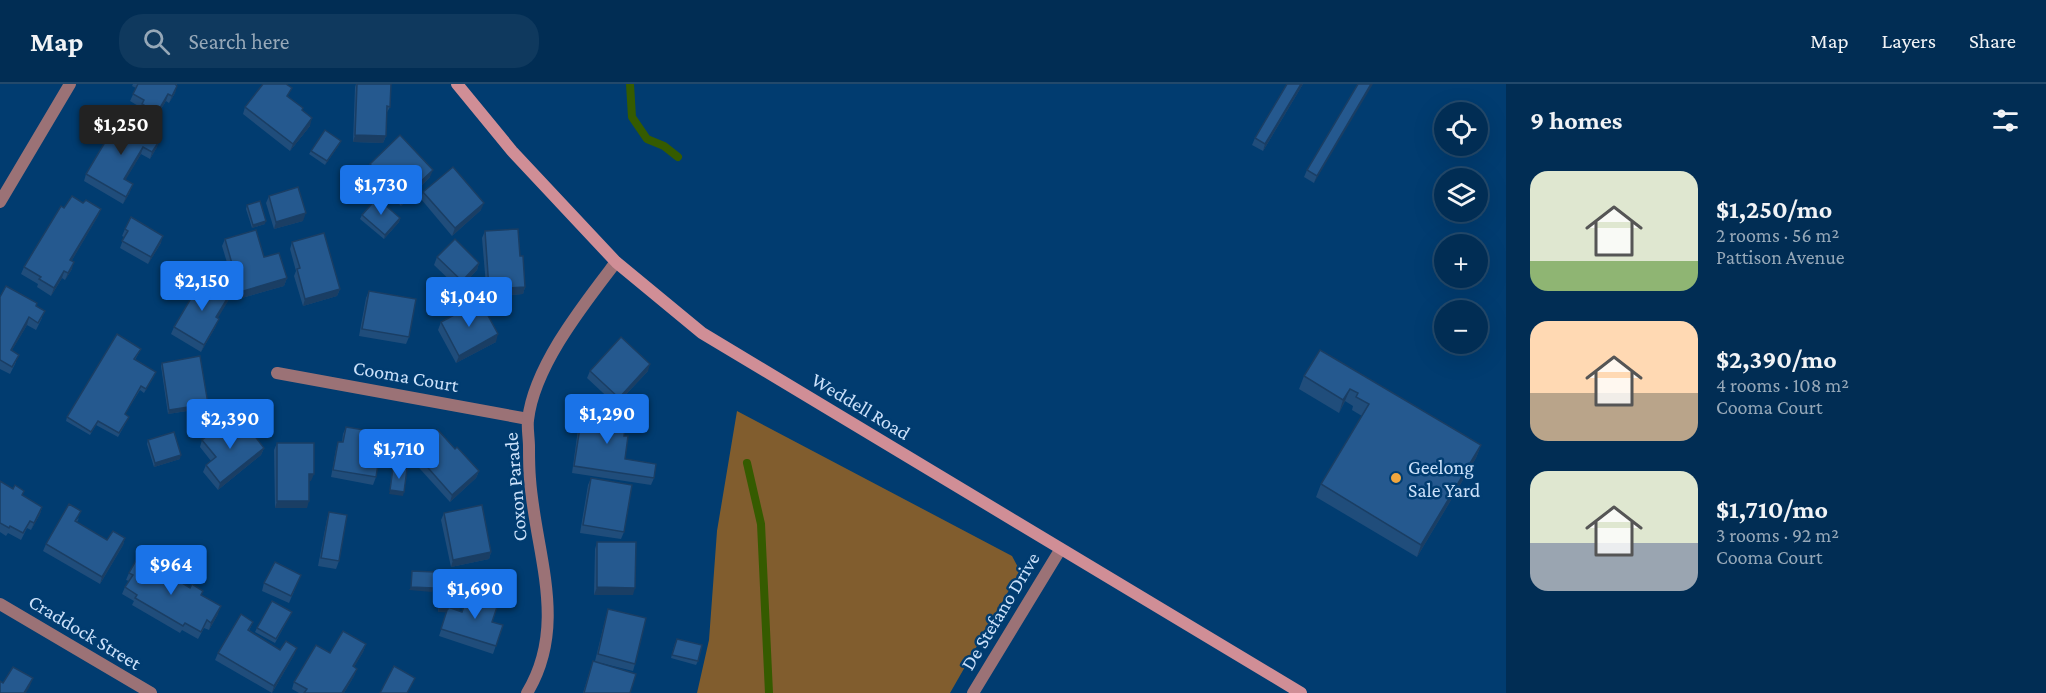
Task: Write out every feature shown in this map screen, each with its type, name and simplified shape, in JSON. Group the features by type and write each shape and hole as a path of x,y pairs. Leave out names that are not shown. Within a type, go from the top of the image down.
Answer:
{"street":[{"path":"0,202 70,84"},
{"name":"Weddell Road","path":"457,84 512,151 616,262 702,333 1301,693"},
{"name":"Coxon Parade","path":"527,693 533,684 545,648 548,607 530,480 528,419 544,370 560,340 581,307 616,262"},
{"name":"Cooma Court","path":"277,372 528,419"},
{"name":"De Stefano Drive","path":"973,693 1060,550"},
{"name":"Craddock Street","path":"0,604 151,693"}],"shaded area":[{"path":"737,411 1012,556 1020,571 950,693 697,693 709,640 717,531"}],"building":[{"path":"138,84 175,84 177,86 172,96 168,94 157,113 142,104 144,100 133,94"},
{"path":"263,84 286,84 292,88 287,96 312,118 293,144 245,107"},
{"path":"357,84 391,84 390,107 387,106 386,136 355,135"},
{"path":"1287,84 1301,84 1265,144 1255,138"},
{"path":"1358,84 1371,84 1317,176 1307,170"},
{"path":"120,117 160,140 152,152 143,147 124,179 133,184 126,197 86,174"},
{"path":"325,130 341,141 327,161 311,151"},
{"path":"400,135 433,170 403,198 370,164"},
{"path":"453,167 484,203 455,228 423,192"},
{"path":"298,187 306,213 276,222 269,196"},
{"path":"72,196 83,203 86,200 101,209 70,260 74,262 68,273 64,271 54,288 24,267 61,206 64,208"},
{"path":"377,198 400,218 385,235 362,215"},
{"path":"260,201 266,221 253,225 247,205"},
{"path":"131,217 163,236 151,257 122,241 128,231 125,229"},
{"path":"518,229 525,287 489,289 485,231"},
{"path":"256,230 264,257 279,253 287,278 240,292 225,239"},
{"path":"324,233 340,289 305,299 297,269 300,268 292,242"},
{"path":"455,239 479,263 462,281 437,257"},
{"path":"203,278 230,294 216,317 219,319 204,345 174,327"},
{"path":"6,286 37,303 36,306 45,311 38,323 29,317 11,350 19,355 12,367 0,360 0,297"},
{"path":"369,291 416,299 409,337 362,329"},
{"path":"480,301 498,334 459,356 441,322"},
{"path":"117,334 141,349 134,359 156,372 146,389 141,386 125,414 129,417 119,433 98,421 91,432 67,417"},
{"path":"621,337 650,364 619,398 590,371"},
{"name":"Geelong Sale Yard","path":"1320,350 1481,445 1421,545 1321,484 1369,404 1356,397 1358,393 1350,389 1343,400 1304,376"},
{"path":"200,356 208,404 169,410 162,363"},
{"path":"583,408 627,414 624,436 628,436 625,459 656,464 654,478 574,466"},
{"path":"228,419 242,436 250,430 264,448 220,483 206,465 216,457 202,440"},
{"path":"346,427 383,433 376,477 333,470 338,442 343,442"},
{"path":"438,430 479,471 452,495 414,452"},
{"path":"174,432 181,455 155,463 148,440"},
{"path":"277,443 314,443 314,474 309,474 309,501 277,501"},
{"path":"393,468 407,469 404,492 390,490"},
{"path":"591,478 632,485 624,532 583,525"},
{"path":"0,481 13,489 15,485 24,491 22,495 42,507 34,523 30,521 23,533 0,523"},
{"path":"69,504 81,511 75,521 107,540 113,531 125,538 102,577 46,544"},
{"path":"482,505 491,552 453,560 444,513"},
{"path":"329,512 347,515 339,561 321,558"},
{"path":"597,542 636,542 635,588 597,587"},
{"path":"138,557 159,569 161,566 170,572 169,575 190,588 192,584 203,591 201,595 221,606 211,623 207,620 201,632 185,623 183,626 135,598 137,595 125,587 133,575 129,573"},
{"path":"275,562 301,575 291,596 264,583"},
{"path":"412,571 435,572 434,588 411,587"},
{"path":"469,591 499,601 492,622 503,625 496,646 441,629 448,607 462,612"},
{"path":"440,592 460,594 459,609 439,608"},
{"path":"272,601 292,612 276,639 257,628"},
{"path":"608,609 646,618 635,664 598,654"},
{"path":"241,614 253,622 248,630 280,650 286,641 297,648 274,686 218,653"},
{"path":"343,631 366,644 353,666 357,669 342,693 304,693 307,689 294,682 316,645 330,653"},
{"path":"677,639 702,645 698,661 672,655"},
{"path":"593,661 636,674 630,693 584,693"},
{"path":"394,666 415,678 407,693 380,693"},
{"path":"13,667 33,678 24,693 0,693 0,681 3,683"}],"waterway":[{"path":"630,84 632,117 647,139 664,146 678,157"},
{"path":"747,463 761,524 769,693"}],"place":[{"name":"Geelong Sale Yard","path":"1396,478"}]}
